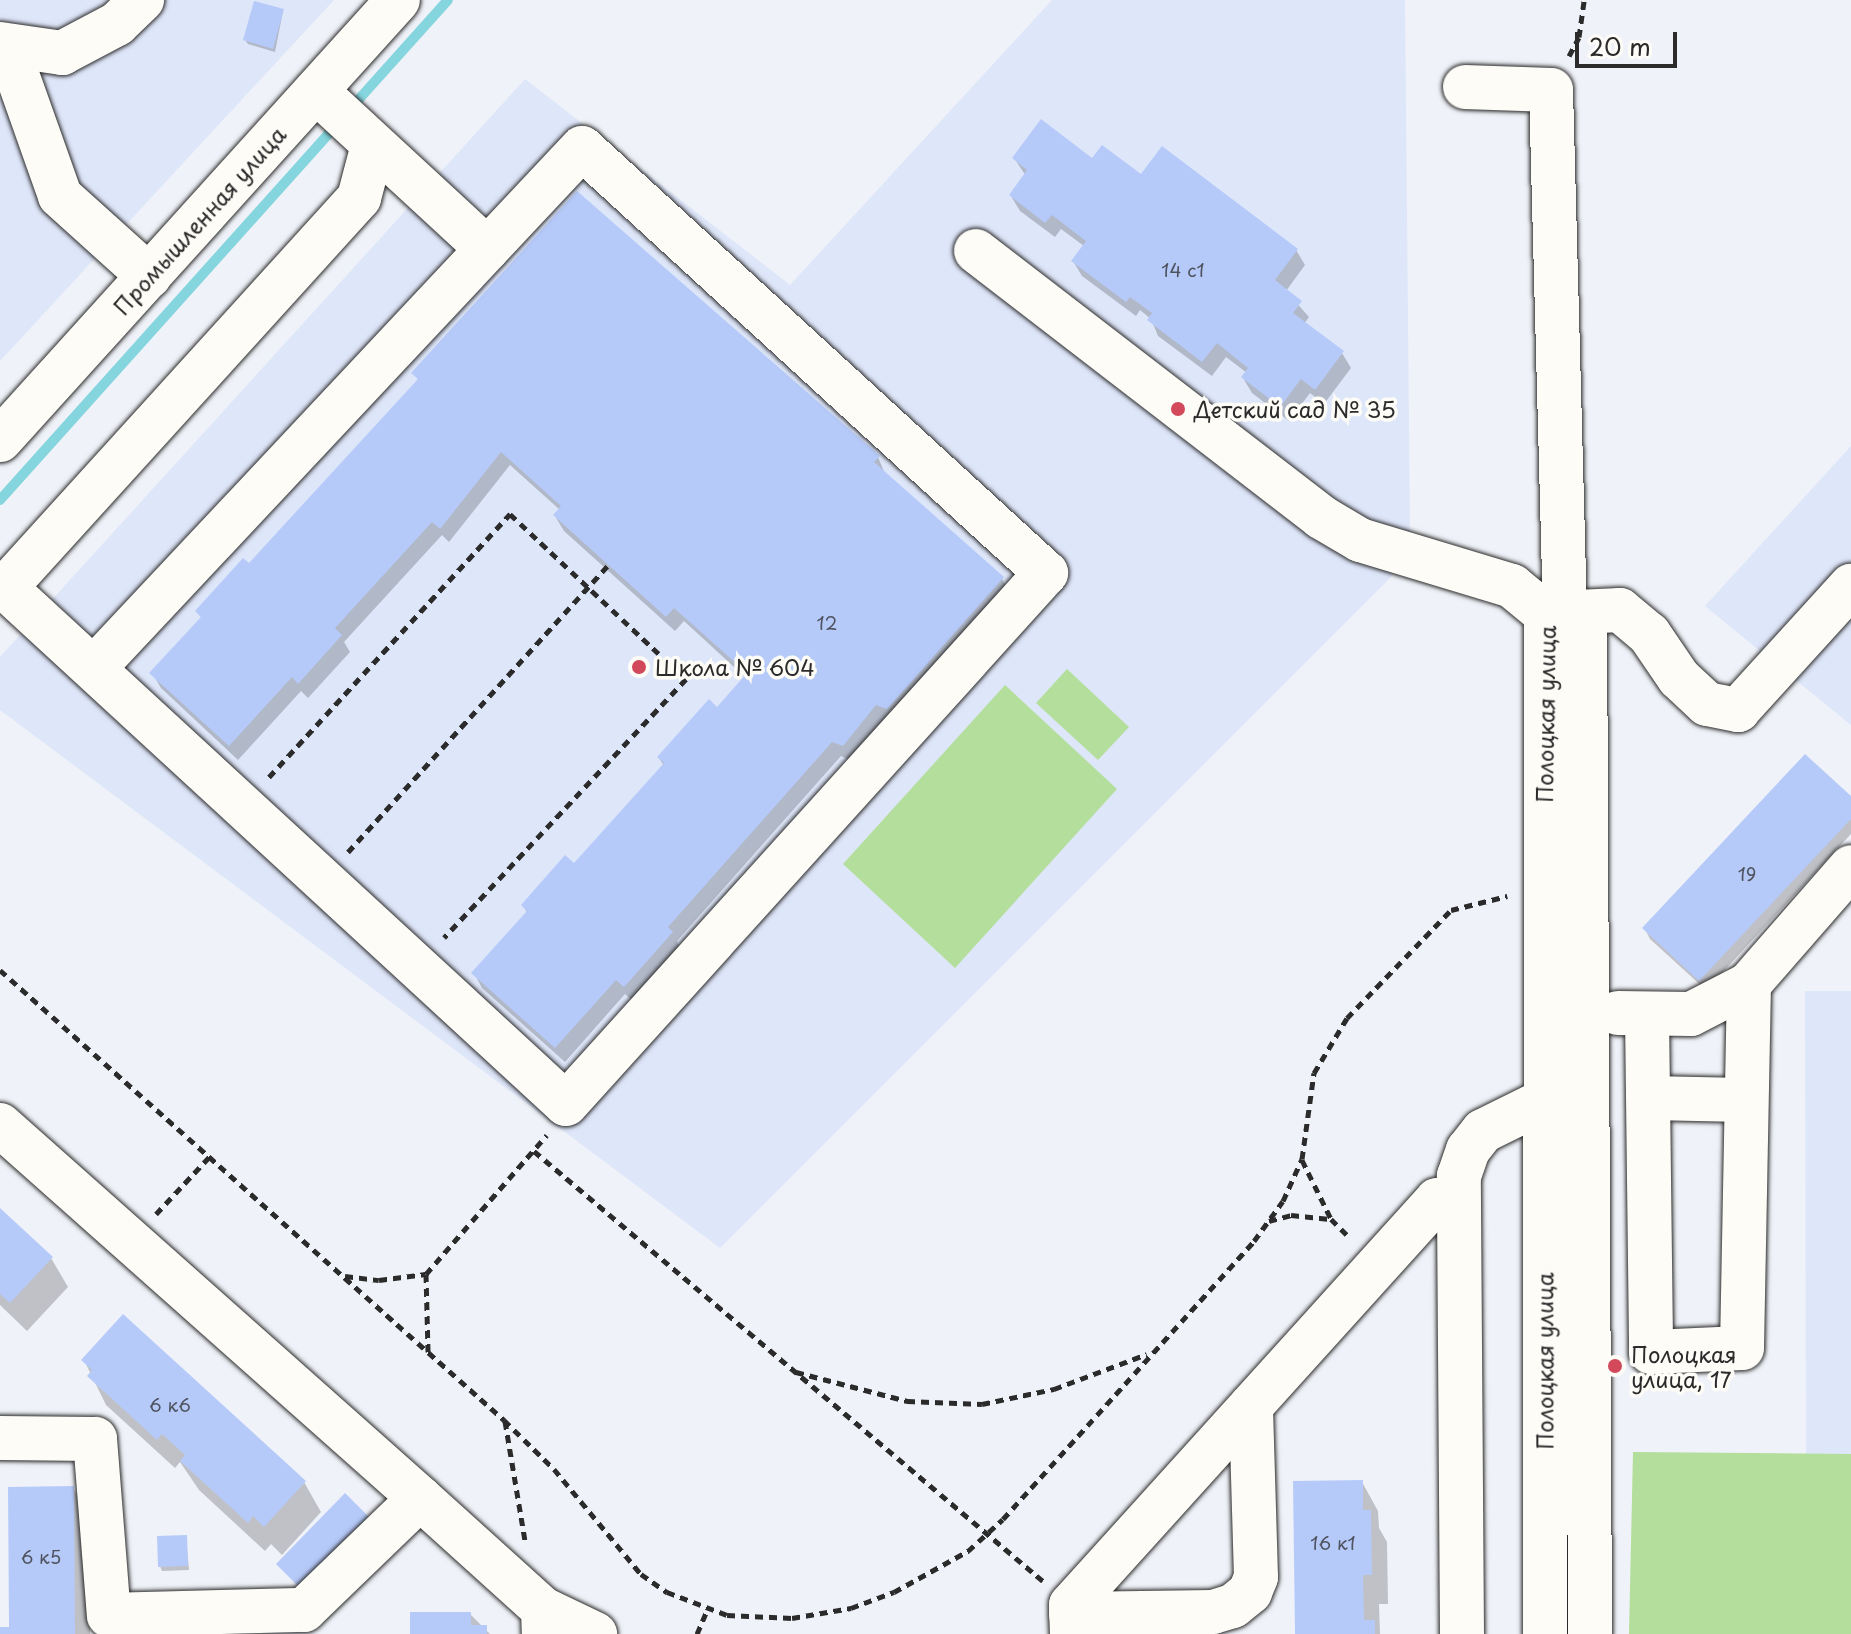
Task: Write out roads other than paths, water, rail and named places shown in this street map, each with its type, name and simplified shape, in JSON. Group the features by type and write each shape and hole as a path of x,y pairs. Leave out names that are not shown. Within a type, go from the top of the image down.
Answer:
{"street":[{"path":"142,0 117,24 62,53 3,45 60,196 149,276"},
{"name":"Промышленная улица","path":"0,440 398,0"},
{"path":"1465,87 1551,90 1565,613"},
{"path":"316,91 487,249"},
{"path":"95,667 582,148 1046,573 566,1104 3,585 359,198 373,145"},
{"path":"976,251 1321,517 1360,540 1512,586 1565,613 1620,610 1649,634 1679,678 1707,704 1738,710 1851,586"},
{"name":"Полоцкая улица","path":"1565,613 1587,1014 1590,1634"},
{"name":"Полоцкая улица","path":"1545,1634 1542,1014 1565,613"},
{"path":"1542,1014 1691,1014 1749,984 1851,867"},
{"path":"1647,1014 1651,1352 1742,1348 1749,984"},
{"path":"1649,1098 1745,1100"},
{"path":"1462,1634 1459,1176 1468,1150 1483,1131 1542,1102 1588,1101"},
{"path":"0,1125 511,1580 544,1622 595,1634"},
{"path":"1072,1618 1251,1406 1437,1200 1458,1206"},
{"path":"1072,1618 1213,1612 1233,1606 1250,1592 1256,1577 1251,1406"},
{"path":"0,1438 95,1439 109,1615 304,1610 420,1498"}],"waterway":[{"path":"351,108 448,0"},
{"path":"0,500 333,129"}],"place":[{"name":"Детский сад № 35","path":"1178,409"},
{"name":"Школа № 604","path":"639,667"},
{"name":"Полоцкая улица, 17","path":"1615,1366"}]}
